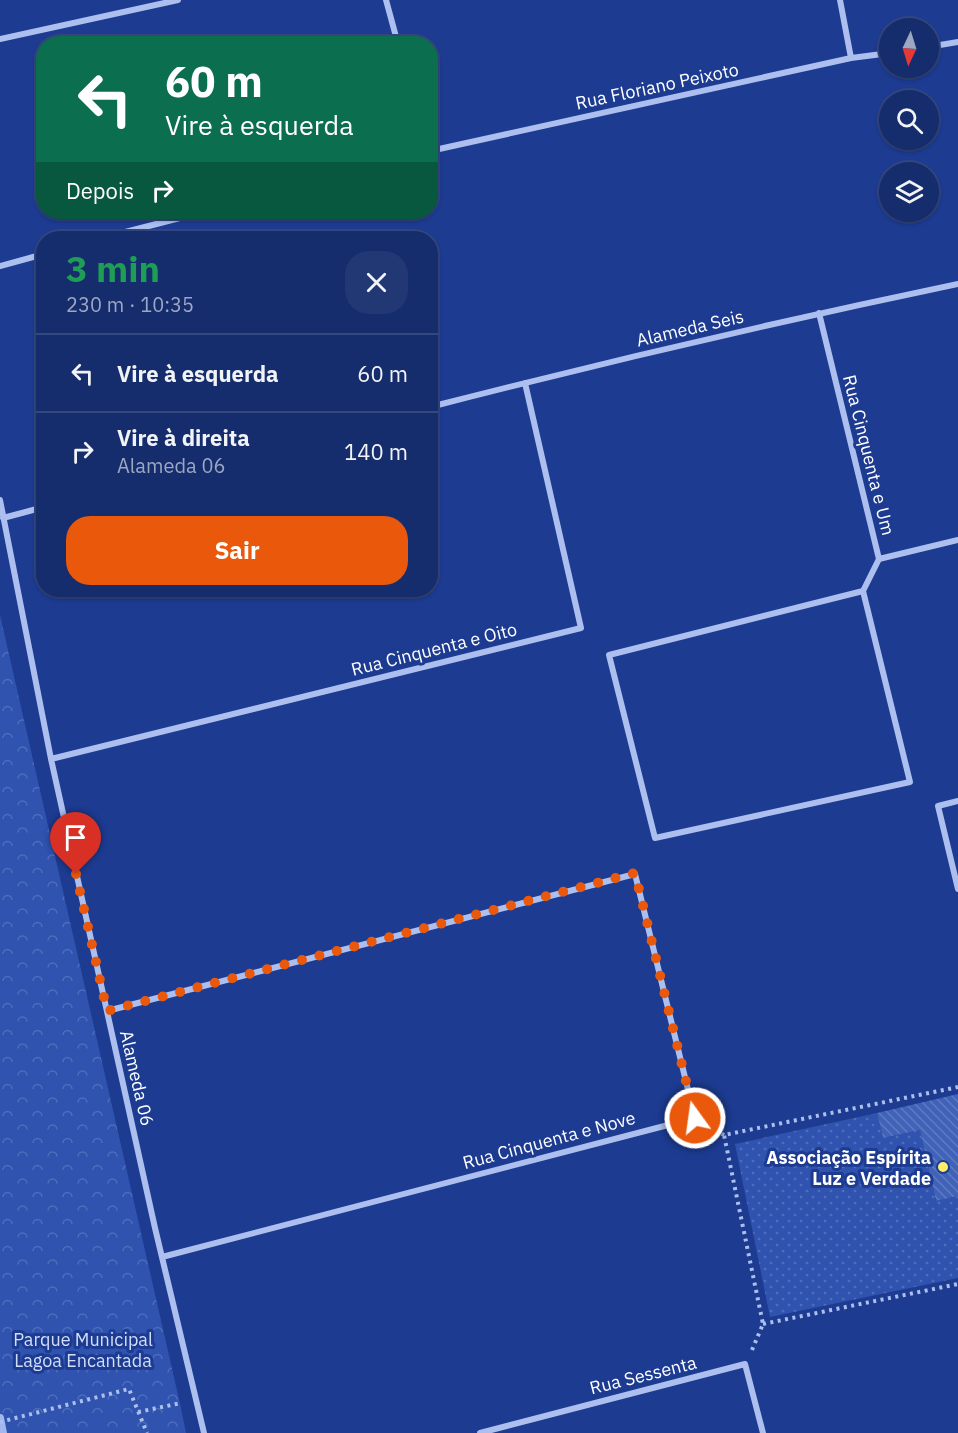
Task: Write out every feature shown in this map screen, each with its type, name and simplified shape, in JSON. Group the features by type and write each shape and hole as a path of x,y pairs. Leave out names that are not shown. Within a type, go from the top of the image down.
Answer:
{"street":[{"path":"0,39 178,0"},
{"path":"386,0 396,36"},
{"path":"840,0 851,58"},
{"path":"939,45 958,42"},
{"name":"Rua Floriano Peixoto","path":"438,149 851,58 879,54"},
{"path":"129,231 176,219"},
{"path":"0,266 36,256"},
{"name":"Alameda Seis","path":"438,405 819,313 958,284"},
{"name":"Rua Cinquenta e Um","path":"819,313 879,559 958,540"},
{"name":"Rua Cinquenta e Oito","path":"51,759 581,628 525,383"},
{"name":"Alameda 06","path":"0,500 51,759 162,1257 204,1433"},
{"path":"3,518 36,509"},
{"path":"863,591 609,654 655,838 910,782 863,591 879,559"},
{"path":"958,801 938,806 958,889"},
{"name":"Rua Cinquenta e Nove","path":"107,1011 635,873 695,1118 162,1257"},
{"path":"745,1364 763,1433"},
{"name":"Rua Sessenta","path":"480,1433 745,1364"}],"path":[{"path":"745,1364 763,1324 724,1135 958,1087"},
{"path":"763,1324 958,1284"},
{"path":"0,1422 129,1389 147,1433"},
{"path":"138,1412 196,1399"}],"green space":[{"name":"Parque Municipal Lagoa Encantada","path":"0,615 181,1408 186,1433 0,1433"},
{"path":"877,1113 883,1138 920,1130 936,1201 958,1196 958,1278 770,1317 735,1144"}],"building":[{"name":"Associação Espírita Luz e Verdade","path":"958,1094 958,1196 936,1201 920,1130 883,1138 877,1113"}],"waterway":[{"path":"0,1418 3,1433"}],"place":[{"name":"Associação Espírita Luz e Verdade","path":"943,1167"}],"route":[{"path":"76,874 107,1011 635,873 695,1118"}]}
